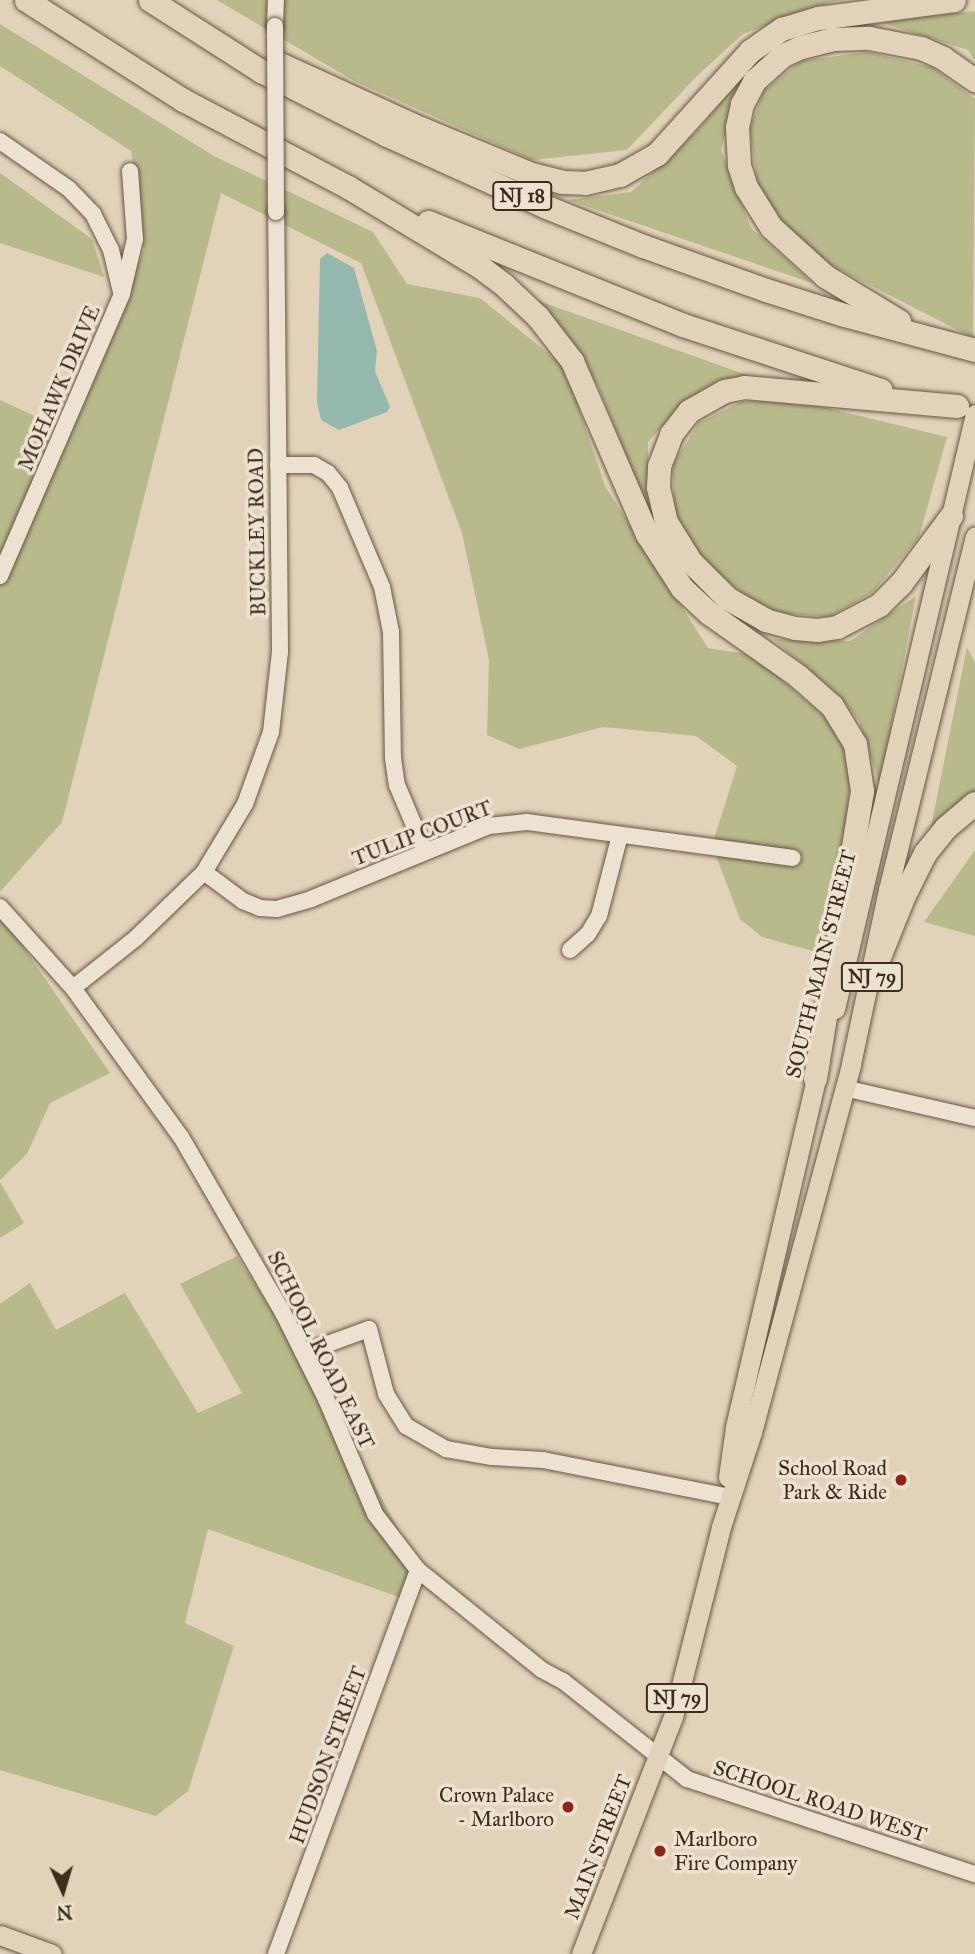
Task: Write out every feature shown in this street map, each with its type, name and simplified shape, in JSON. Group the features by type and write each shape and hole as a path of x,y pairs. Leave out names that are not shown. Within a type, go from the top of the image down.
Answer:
{"highway":[{"path":"26,0 183,100 348,187 479,266 538,317 577,371 647,534 665,567 682,588 709,613 819,692 848,728 860,762 862,791 815,1078"},
{"name":"NJ 18","path":"150,0 261,71 387,135 556,211 766,290 844,315 920,332 975,350"},
{"path":"223,45 261,54 411,124 531,174 562,182 585,183 620,175 657,154 750,51 782,29 819,18 954,0"},
{"path":"920,332 825,276 771,227 746,187 739,165 737,127 750,88 767,67 792,50 833,39 869,38 921,48 943,58 975,80"},
{"path":"348,187 682,325 882,390 969,411"},
{"path":"951,516 901,583 878,605 837,627 818,630 795,628 747,610 707,581 676,541 661,505 658,487 664,450 678,424 702,402 724,391 762,387 969,411"},
{"path":"873,972 904,895 925,853 946,828 975,803"}],"main road":[{"name":"SOUTH MAIN STREET","path":"721,1527 735,1427 792,1188 815,1078 846,970 959,482 969,411"},
{"name":"SOUTH MAIN STREET","path":"658,1756 673,1717 721,1527 752,1432 844,1088 873,972 888,890 975,537"},
{"name":"MAIN STREET","path":"581,1954 658,1756"},
{"path":"0,1935 52,1954"}],"street":[{"name":"BUCKLEY ROAD","path":"73,988 136,938 204,872 245,804 271,732 280,652 276,0"},
{"name":"MOHAWK DRIVE","path":"0,141 69,189 93,214 111,250 122,294"},
{"name":"MOHAWK DRIVE","path":"0,576 122,294 135,239 130,171"},
{"path":"278,465 314,466 328,472 340,488 382,587 391,632 393,758 397,785 425,851"},
{"name":"TULIP COURT","path":"204,872 243,901 260,908 277,909 311,899 489,827 527,822 793,858"},
{"path":"570,950 588,934 599,916 620,835"},
{"name":"SCHOOL ROAD EAST","path":"0,907 73,988 187,1147 220,1200 303,1353 375,1514 418,1570 542,1670 563,1681 658,1756"},
{"path":"844,1088 975,1118"},
{"path":"303,1353 369,1329 386,1394 407,1426 446,1449 492,1457 543,1460 725,1496"},
{"name":"HUDSON STREET","path":"276,1954 418,1570"},
{"name":"SCHOOL ROAD WEST","path":"658,1756 687,1779 975,1874"}],"green space":[{"path":"217,0 844,0 743,34 697,76 627,150 532,160 354,81"},
{"path":"975,11 975,61 968,50 876,21"},
{"path":"0,24 214,156 373,232 407,284 480,298 565,367 605,486 708,648 753,655 829,721 852,764 844,855 820,953 762,937 740,919 712,845 737,766 696,736 603,727 519,749 487,735 489,660 462,533 361,263 221,193 62,822 0,892 0,400 63,429 144,250 131,151 0,66"},
{"path":"867,52 932,67 975,99 973,338 823,261 760,202 750,129 763,92 800,61"},
{"path":"740,79 721,150 751,228 812,283 568,200 631,192 697,131"},
{"path":"0,173 92,239 104,277 0,243"},
{"path":"539,301 758,379 688,398 648,442 648,511 598,386 569,340"},
{"path":"786,398 947,437 919,537 873,592 829,617 765,612 699,558 674,510 673,464 699,423 740,402"},
{"path":"916,596 880,785 859,721 838,694 773,639 850,641"},
{"path":"967,647 975,663 975,796 931,827"},
{"path":"975,850 975,936 924,922"},
{"path":"0,913 110,1073 50,1103 27,1154 0,1180"},
{"path":"0,1182 24,1223 0,1238"},
{"path":"237,1256 329,1400 423,1575 407,1600 208,1529 185,1623 234,1646 188,1791 156,1816 0,1770 0,1304 30,1283 56,1330 125,1293 198,1413 242,1393 180,1284"}],"water":[{"path":"327,253 354,268 377,351 375,371 390,407 387,412 339,430 321,420 317,402 320,259"}],"place":[{"name":"School Road Park & Ride","path":"901,1480"},
{"name":"Crown Palace - Marlboro","path":"568,1807"},
{"name":"Marlboro Fire Company","path":"660,1851"}]}
